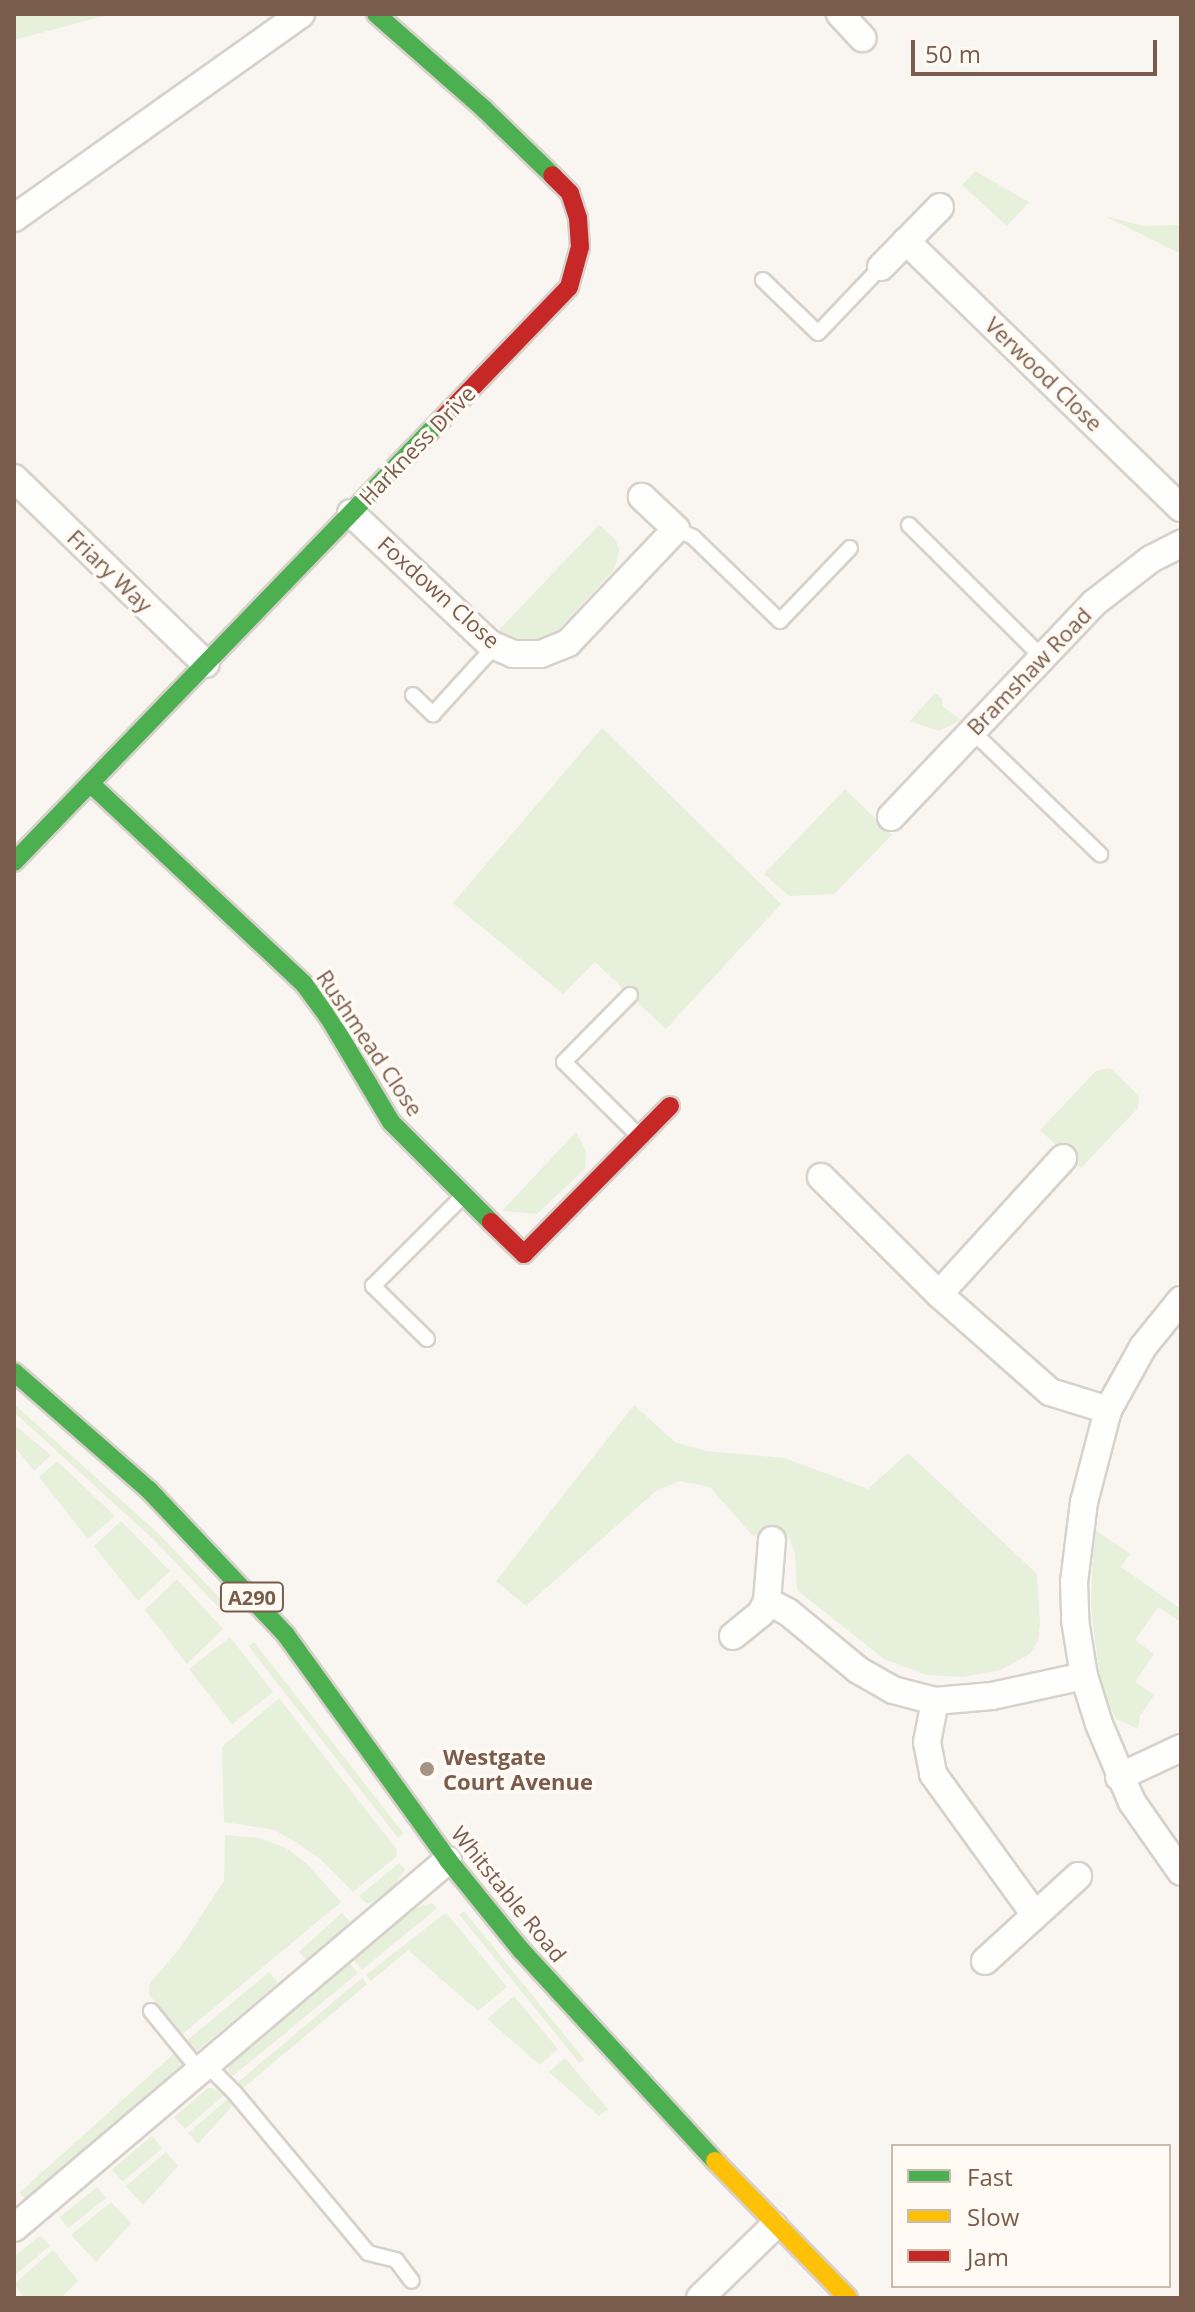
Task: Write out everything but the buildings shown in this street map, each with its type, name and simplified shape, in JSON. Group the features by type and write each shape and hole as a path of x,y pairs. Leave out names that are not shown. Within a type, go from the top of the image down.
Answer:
{"street":[{"path":"14,218 301,14"},
{"name":"Harkness Drive","path":"14,862 569,287 580,247 578,218 570,193 473,100 376,14"},
{"path":"840,14 862,38"},
{"path":"881,267 940,207"},
{"name":"Verwood Close","path":"906,241 1181,508"},
{"name":"Friary Way","path":"14,478 206,664"},
{"path":"642,497 676,529"},
{"name":"Foxdown Close","path":"351,513 494,647 513,654 541,654 568,643 676,529"},
{"name":"Bramshaw Road","path":"891,817 1094,603 1151,559 1181,544"},
{"name":"Rushmead Close","path":"91,784 304,984 329,1018 391,1122 524,1254 670,1106"},
{"path":"939,1294 1063,1158"},
{"path":"821,1177 939,1294 1050,1392 1108,1410"},
{"path":"1181,1300 1143,1347 1108,1410 1084,1502 1076,1559 1075,1620 1084,1676 1119,1777 1151,1834 1181,1872"},
{"name":"Whitstable Road","path":"14,1372 149,1490 286,1635 448,1860 521,1950 774,2226 848,2298"},
{"path":"733,1636 761,1613 767,1601 772,1540"},
{"path":"767,1601 788,1612 858,1670 893,1690 935,1701 992,1696 1084,1676"},
{"path":"935,1701 927,1742 933,1774 1035,1915"},
{"path":"1119,1777 1181,1748"},
{"path":"14,2228 448,1860"},
{"path":"985,1961 1078,1876"},
{"path":"700,2298 774,2226"}],"lane":[{"path":"763,280 818,333 881,267"},
{"path":"909,525 1041,656"},
{"path":"676,529 693,537 780,621 850,548"},
{"path":"413,695 433,714 494,647"},
{"path":"972,731 1100,854"},
{"path":"630,995 564,1062 639,1136"},
{"path":"427,1339 373,1286 463,1195"},
{"path":"151,2011 203,2068 234,2092 368,2253 396,2260 412,2281"}],"green space":[{"path":"14,14 111,14 14,40"},
{"path":"975,171 1029,202 1007,226 962,185"},
{"path":"1105,216 1143,226 1181,225 1181,254"},
{"path":"599,525 615,539 619,549 613,571 555,633 532,643 507,638 498,631"},
{"path":"935,693 942,698 942,706 961,720 939,731 910,721"},
{"path":"602,728 781,904 666,1029 595,962 563,994 453,903"},
{"path":"845,789 892,835 834,894 789,896 764,874"},
{"path":"1110,1068 1139,1096 1138,1108 1081,1168 1040,1130 1096,1071"},
{"path":"576,1132 586,1151 585,1169 537,1214 502,1211"},
{"path":"14,1404 160,1535 227,1606 222,1611 154,1540 14,1412"},
{"path":"634,1405 675,1442 706,1451 784,1458 868,1489 908,1453 1037,1574 1038,1641 1030,1654 1000,1670 963,1677 927,1675 884,1659 797,1590 795,1553 788,1536 770,1529 753,1536 710,1487 679,1481 657,1490 526,1606 496,1581"},
{"path":"14,1425 51,1455 34,1471 14,1446"},
{"path":"57,1461 115,1516 88,1539 39,1477"},
{"path":"121,1521 170,1571 138,1601 94,1546"},
{"path":"1094,1529 1130,1554 1121,1567 1181,1609 1181,1622 1158,1607 1135,1640 1154,1654 1135,1682 1154,1695 1140,1716 1138,1729 1116,1719 1101,1688 1091,1607"},
{"path":"177,1579 223,1629 187,1664 145,1610"},
{"path":"230,1637 273,1692 232,1724 189,1669"},
{"path":"254,1642 404,1833 398,1838 248,1646"},
{"path":"279,1698 397,1850 396,1857 353,1892 320,1859 274,1830 224,1822 222,1747"},
{"path":"225,1835 259,1838 286,1848 307,1864 341,1902 180,2036 149,1994 150,1983 180,1948 224,1881"},
{"path":"399,1863 405,1869 396,1884 376,1902 366,1903 359,1896"},
{"path":"432,1903 437,1908 362,1970 353,1959 415,1908"},
{"path":"464,1911 584,2059 580,2063 459,1915"},
{"path":"342,1913 350,1922 307,1961 299,1952"},
{"path":"444,1914 507,1987 478,2011 408,1950 371,1981 366,1975"},
{"path":"349,1962 358,1973 233,2076 228,2070 232,2059"},
{"path":"269,1972 278,1983 198,2050 191,2050 185,2042"},
{"path":"362,1978 367,1984 243,2088 238,2082"},
{"path":"514,1996 558,2049 540,2065 487,2019"},
{"path":"177,2051 186,2061 28,2203 19,2193"},
{"path":"565,2058 608,2109 599,2116 549,2072"},
{"path":"208,2088 214,2088 224,2095 185,2129 174,2117"},
{"path":"228,2099 233,2105 198,2144 188,2133"},
{"path":"152,2136 162,2148 122,2182 112,2169"},
{"path":"166,2152 178,2166 143,2205 126,2186"},
{"path":"97,2187 106,2198 69,2228 60,2217"},
{"path":"111,2202 131,2223 96,2262 71,2235"},
{"path":"38,2237 50,2246 14,2276 14,2257"},
{"path":"53,2250 78,2281 61,2298 25,2298 14,2284"}],"traffic: fast":[{"path":"376,14 484,109 552,175"},
{"path":"14,862 442,419"},
{"path":"91,784 304,984 329,1018 391,1122 491,1222"},
{"path":"14,1372 149,1490 286,1635 448,1860 521,1950 715,2161"}],"traffic: slow":[{"path":"715,2161 848,2298"}],"traffic: jam":[{"path":"442,419 569,287 580,247 578,218 570,193 552,175"},
{"path":"491,1222 524,1254 670,1106"}],"place":[{"name":"Westgate Court Avenue","path":"427,1769"}]}
